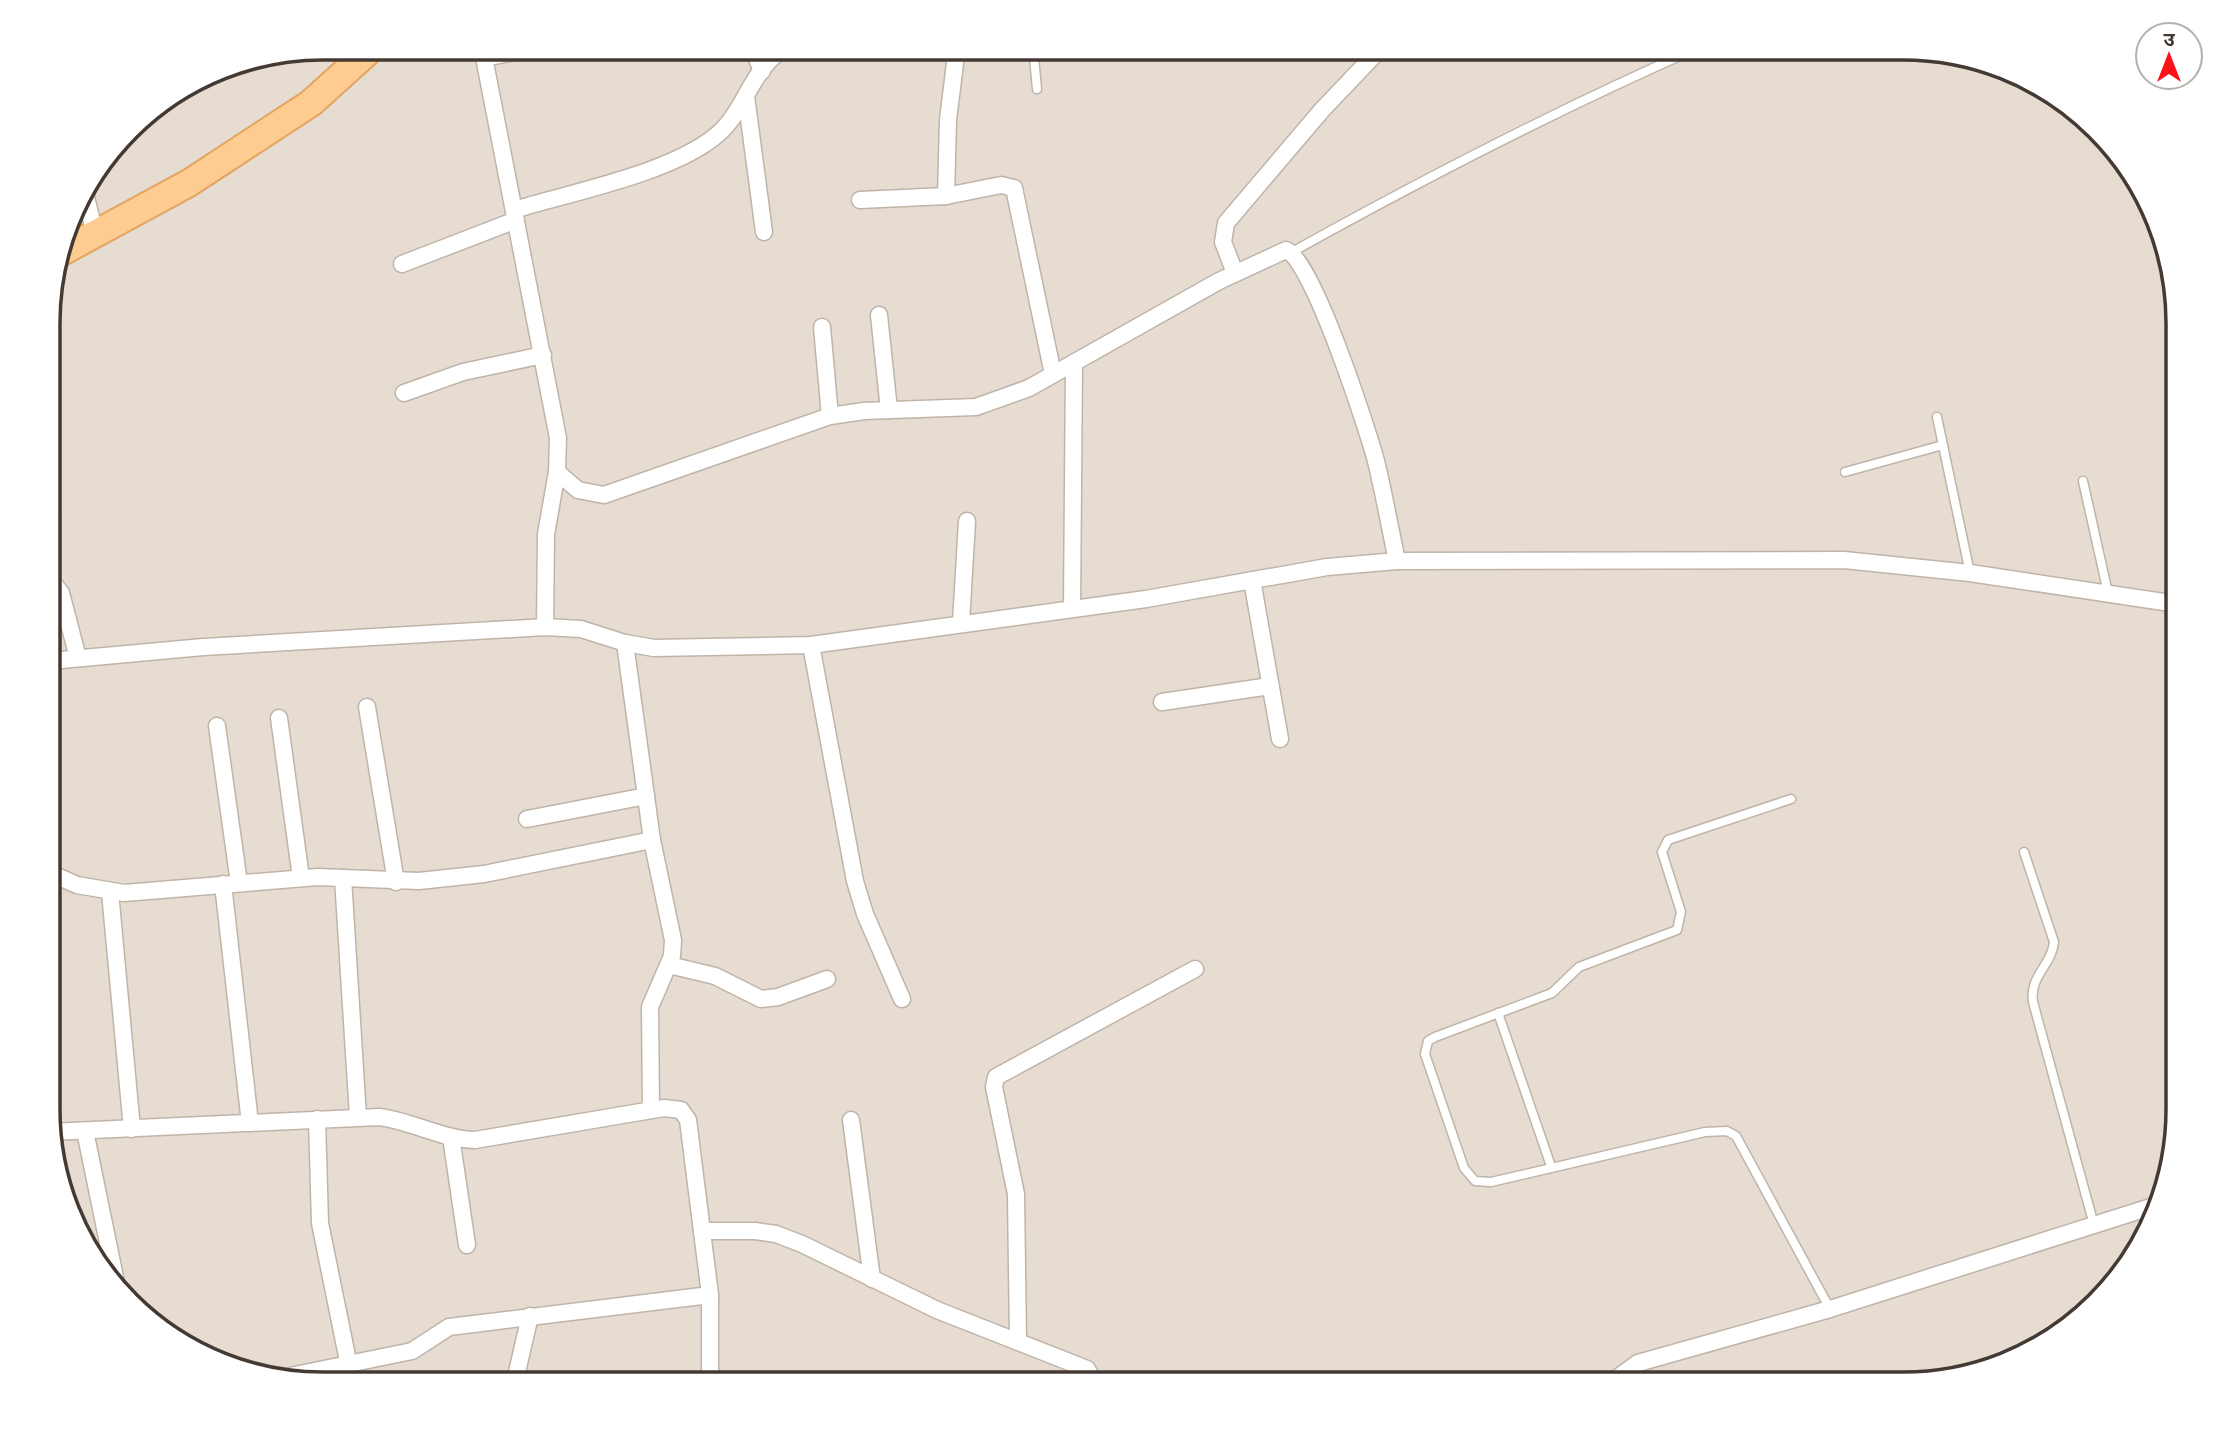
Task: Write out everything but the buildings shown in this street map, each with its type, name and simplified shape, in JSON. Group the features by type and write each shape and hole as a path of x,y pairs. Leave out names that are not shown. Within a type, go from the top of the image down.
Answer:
{"main road":[{"path":"70,248 189,183 311,103 359,60"}],"street":[{"path":"484,60 558,439 557,472 546,534 545,627"},
{"path":"757,60 762,71"},
{"path":"402,264 515,215 674,159 719,133 770,60"},
{"path":"946,196 948,120 956,60"},
{"path":"1235,273 1223,242 1226,223 1322,110 1370,60"},
{"path":"746,96 764,232"},
{"path":"860,200 946,196 1009,185 1016,192 1053,374"},
{"path":"88,205 95,234"},
{"path":"557,472 578,490 604,495 830,416 889,410 976,407 1029,388 1279,251 1292,252 1326,317 1365,422 1397,561"},
{"path":"879,315 889,410"},
{"path":"822,327 830,416"},
{"path":"404,393 463,372 543,355"},
{"path":"1072,609 1074,363"},
{"path":"961,624 967,521"},
{"path":"60,660 203,647 545,627 581,629 625,643 680,649 811,645 1072,609 1327,567 1397,561 1844,560 1970,573 2166,602"},
{"path":"1252,580 1280,739"},
{"path":"60,592 78,658"},
{"path":"625,643 652,840 673,940 669,965 650,1007 651,1110"},
{"path":"811,645 855,881 865,914 902,999"},
{"path":"1162,702 1270,686"},
{"path":"367,707 396,882"},
{"path":"279,718 301,878"},
{"path":"217,726 250,1123"},
{"path":"527,819 646,796"},
{"path":"60,878 77,886 110,892 301,878 396,882 484,874 652,840"},
{"path":"343,878 358,1117"},
{"path":"110,892 132,1129"},
{"path":"669,965 715,976 761,999 778,997 827,979"},
{"path":"1018,1342 1016,1194 994,1087 996,1077 1195,969"},
{"path":"61,1132 358,1117 395,1119 451,1137 475,1140 676,1108 688,1120 710,1295 710,1373"},
{"path":"317,1119 320,1223 349,1366"},
{"path":"851,1120 872,1279"},
{"path":"85,1131 113,1269"},
{"path":"451,1137 467,1245"},
{"path":"1625,1373 1639,1363 1830,1309 2147,1208"},
{"path":"702,1231 776,1234 872,1279 1087,1369 1089,1373"},
{"path":"312,1372 412,1351 449,1327 710,1295"},
{"path":"517,1373 530,1316"}],"lane":[{"path":"1034,60 1037,89"},
{"path":"1292,252 1396,194 1594,94 1671,60"},
{"path":"1937,417 1970,573"},
{"path":"1845,472 1943,445"},
{"path":"2083,481 2108,593"},
{"path":"1791,799 1668,840 1662,852 1681,912 1677,930 1579,967 1552,993 1428,1041 1427,1062 1471,1179 1491,1182 1705,1132 1727,1131 1743,1144 1830,1309"},
{"path":"2024,852 2054,942 2051,955 2033,984 2033,1002 2094,1225"},
{"path":"1498,1013 1551,1166"}],"shaded area":[{"path":"305,60 1920,60 1987,73 2049,104 2089,136 2130,191 2146,222 2157,254 2165,305 2166,1110 2157,1178 2146,1210 2121,1256 2089,1296 2034,1337 2003,1353 1971,1364 1903,1373 322,1373 254,1364 222,1353 176,1328 136,1296 95,1241 79,1210 68,1178 60,1127 60,305 68,254 79,222 104,176 136,136 176,104 222,79 254,68"}]}
